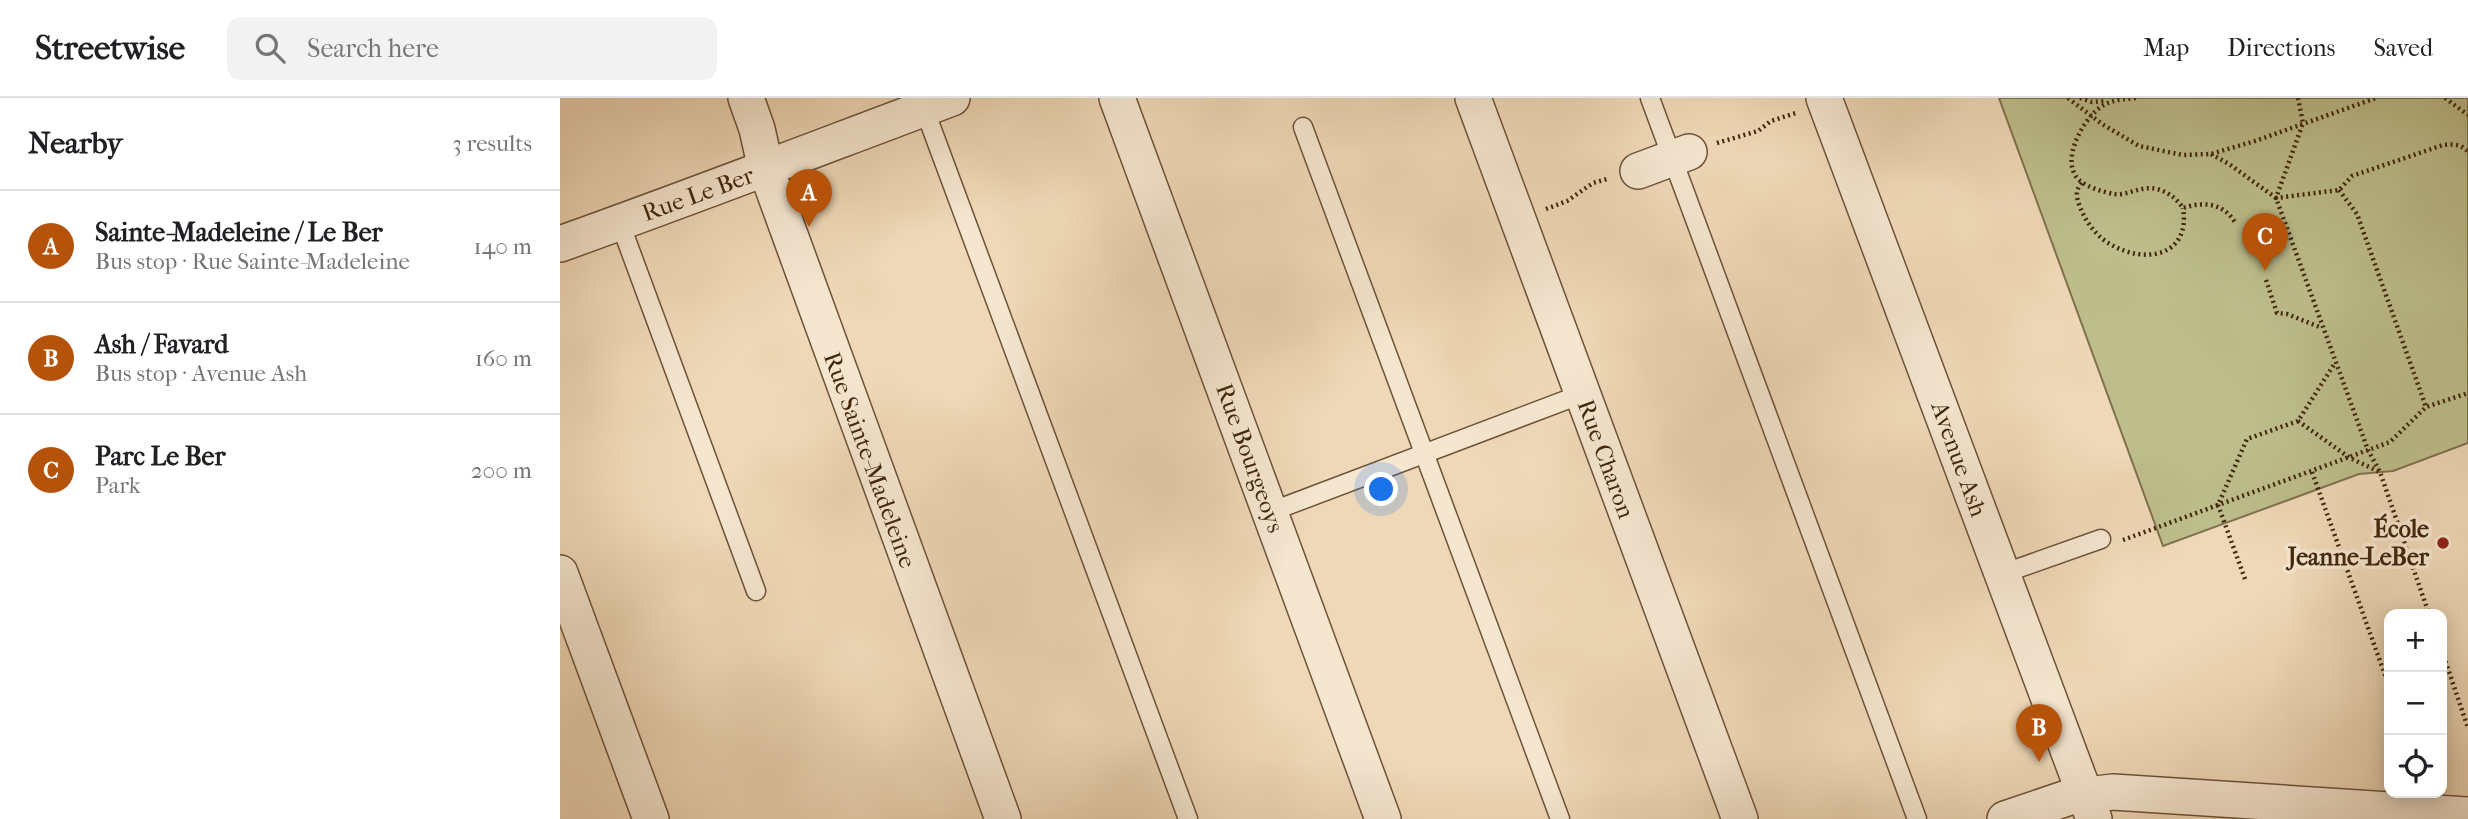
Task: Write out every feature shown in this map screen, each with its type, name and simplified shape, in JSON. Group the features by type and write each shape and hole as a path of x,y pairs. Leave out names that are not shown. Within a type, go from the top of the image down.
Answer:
{"street":[{"name":"Rue Sainte-Madeleine","path":"746,98 757,129 766,169 1003,819"},
{"name":"Rue Bourgeoys","path":"1117,98 1383,819"},
{"name":"Rue Charon","path":"1473,98 1740,819"},
{"name":"Rue Le Ber","path":"560,244 938,103"},
{"name":"Avenue Ash","path":"1812,105 2002,574 2089,807"},
{"path":"1638,171 1681,155"},
{"path":"560,573 651,819"},
{"path":"2005,819 2052,802 2089,807 2113,792 2279,810 2468,815"}],"lane":[{"path":"1650,98 1681,155 1917,819"},
{"path":"938,103 1188,819"},
{"path":"1303,127 1560,819"},
{"path":"620,223 757,591"},
{"path":"1270,512 1582,394"},
{"path":"2002,574 2108,541"}],"path":[{"path":"2068,98 2139,146 2171,154 2211,154 2376,98"},
{"path":"2080,98 2092,102 2136,98"},
{"path":"2276,198 2303,123 2298,98"},
{"path":"2445,98 2468,114"},
{"path":"2082,183 2076,194 2084,215 2111,245 2138,254 2162,253 2176,244 2183,229 2183,208 2174,197 2157,189 2143,188 2121,195 2102,191 2076,178 2073,151 2081,129 2106,101"},
{"path":"1681,155 1758,131 1771,121 1812,105"},
{"path":"2276,198 2339,190 2352,176 2431,147 2455,144 2468,152"},
{"path":"2211,154 2276,198 2368,450 2380,472 2427,609"},
{"path":"1547,209 1567,201 1593,183 1638,171"},
{"path":"2339,190 2357,214 2426,407"},
{"path":"2183,208 2207,203 2227,211 2236,224"},
{"path":"2266,280 2277,313 2287,314 2323,329"},
{"path":"2377,296 2385,294"},
{"path":"2245,579 2218,505 2236,460 2248,439 2298,421 2335,362"},
{"path":"2108,541 2312,472 2390,442 2426,407 2468,393"},
{"path":"2298,421 2350,458 2380,472"},
{"path":"2261,427 2264,433"},
{"path":"2312,472 2384,672"},
{"path":"2447,666 2468,728"}],"green space":[{"path":"1999,98 2468,98 2468,443 2393,471 2359,474 2163,546"}],"place":[{"name":"Sainte-Madeleine / Le Ber","path":"809,227"},
{"name":"Parc Le Ber","path":"2265,271"},
{"name":"École Jeanne-LeBer","path":"2443,543"},
{"name":"Ash / Favard","path":"2039,762"}]}
